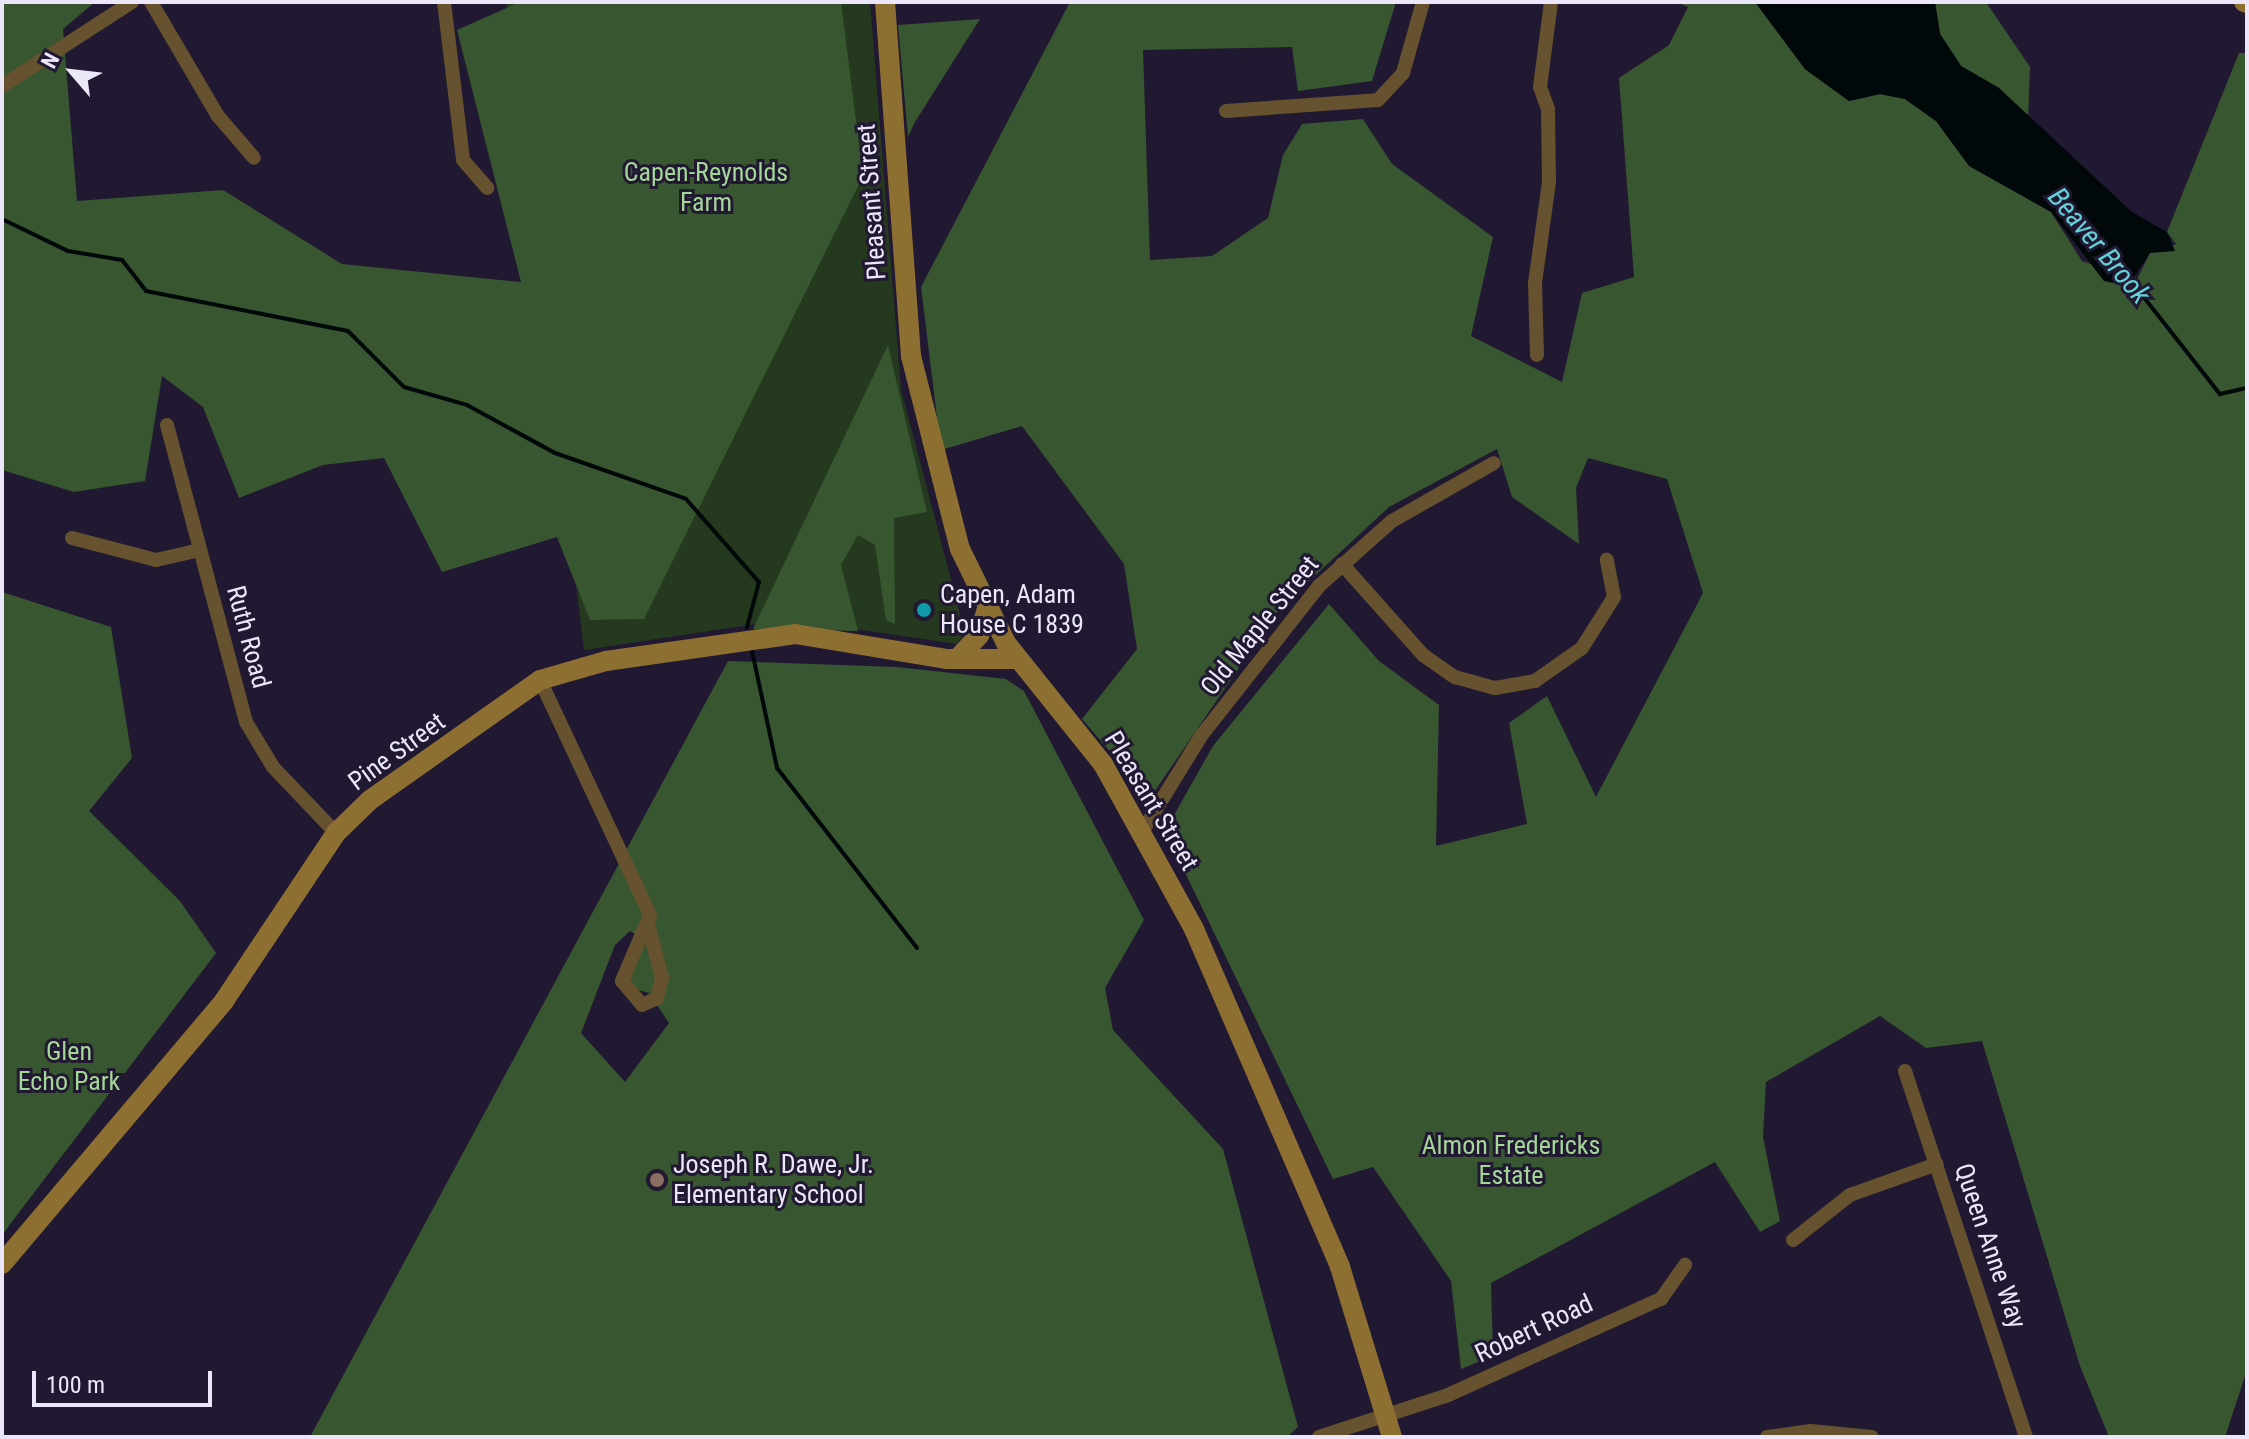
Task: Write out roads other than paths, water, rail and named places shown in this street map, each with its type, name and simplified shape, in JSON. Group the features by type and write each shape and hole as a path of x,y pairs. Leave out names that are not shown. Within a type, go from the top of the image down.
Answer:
{"main road":[{"name":"Pleasant Street","path":"885,2 911,356 940,490 987,608 1018,659 1103,764 1142,832 1254,1057 1361,1322 1392,1437"},
{"path":"957,659 979,635 987,608"},
{"name":"Pine Street","path":"2,1264 224,1001 336,833 370,800 540,680 606,661 771,635 957,659 1018,659"}],"street":[{"path":"2,86 132,2"},
{"path":"151,2 218,116 254,158"},
{"path":"444,2 463,160 487,188"},
{"path":"1226,111 1378,100 1403,73 1423,2"},
{"path":"1537,355 1535,283 1549,170 1548,109 1540,87 1551,2"},
{"name":"Ruth Road","path":"167,425 246,722 273,767 336,833"},
{"name":"Old Maple Street","path":"1142,832 1201,736 1342,564 1392,521 1494,463"},
{"path":"72,538 134,558 200,550"},
{"path":"1342,564 1423,655 1459,679 1495,688 1535,681 1582,648 1614,597 1607,560"},
{"path":"540,680 628,858 648,924 662,978 657,998 642,1005 622,981 648,924"},
{"name":"Queen Anne Way","path":"1905,1071 2026,1437"},
{"path":"1793,1240 1850,1195 1937,1164"},
{"name":"Robert Road","path":"1319,1437 1387,1415 1661,1299 1685,1265"},
{"path":"1767,1437 1839,1434 1872,1437"}],"water":[{"path":"1755,2 1935,2 1940,34 1961,66 1999,88 2132,212 2167,232 2175,251 2150,253 2128,286 2104,281 2051,212 1969,166 1936,121 1905,99 1880,94 1849,101 1805,69"}],"waterway":[{"path":"2,219 68,251 122,260 146,291 348,331 404,387 467,405 555,453 686,499 759,582 747,627"},
{"name":"Beaver Brook","path":"2131,281 2220,394 2247,388"},
{"path":"752,651 777,768 917,948"}],"place":[{"name":"Capen, Adam House C 1839","path":"924,610"},
{"name":"Joseph R. Dawe, Jr. Elementary School","path":"657,1180"}],"park label":[{"name":"Capen-Reynolds Farm","path":"706,188"},
{"name":"Glen Echo Park","path":"69,1067"},
{"name":"Almon Fredericks Estate","path":"1511,1161"}]}
